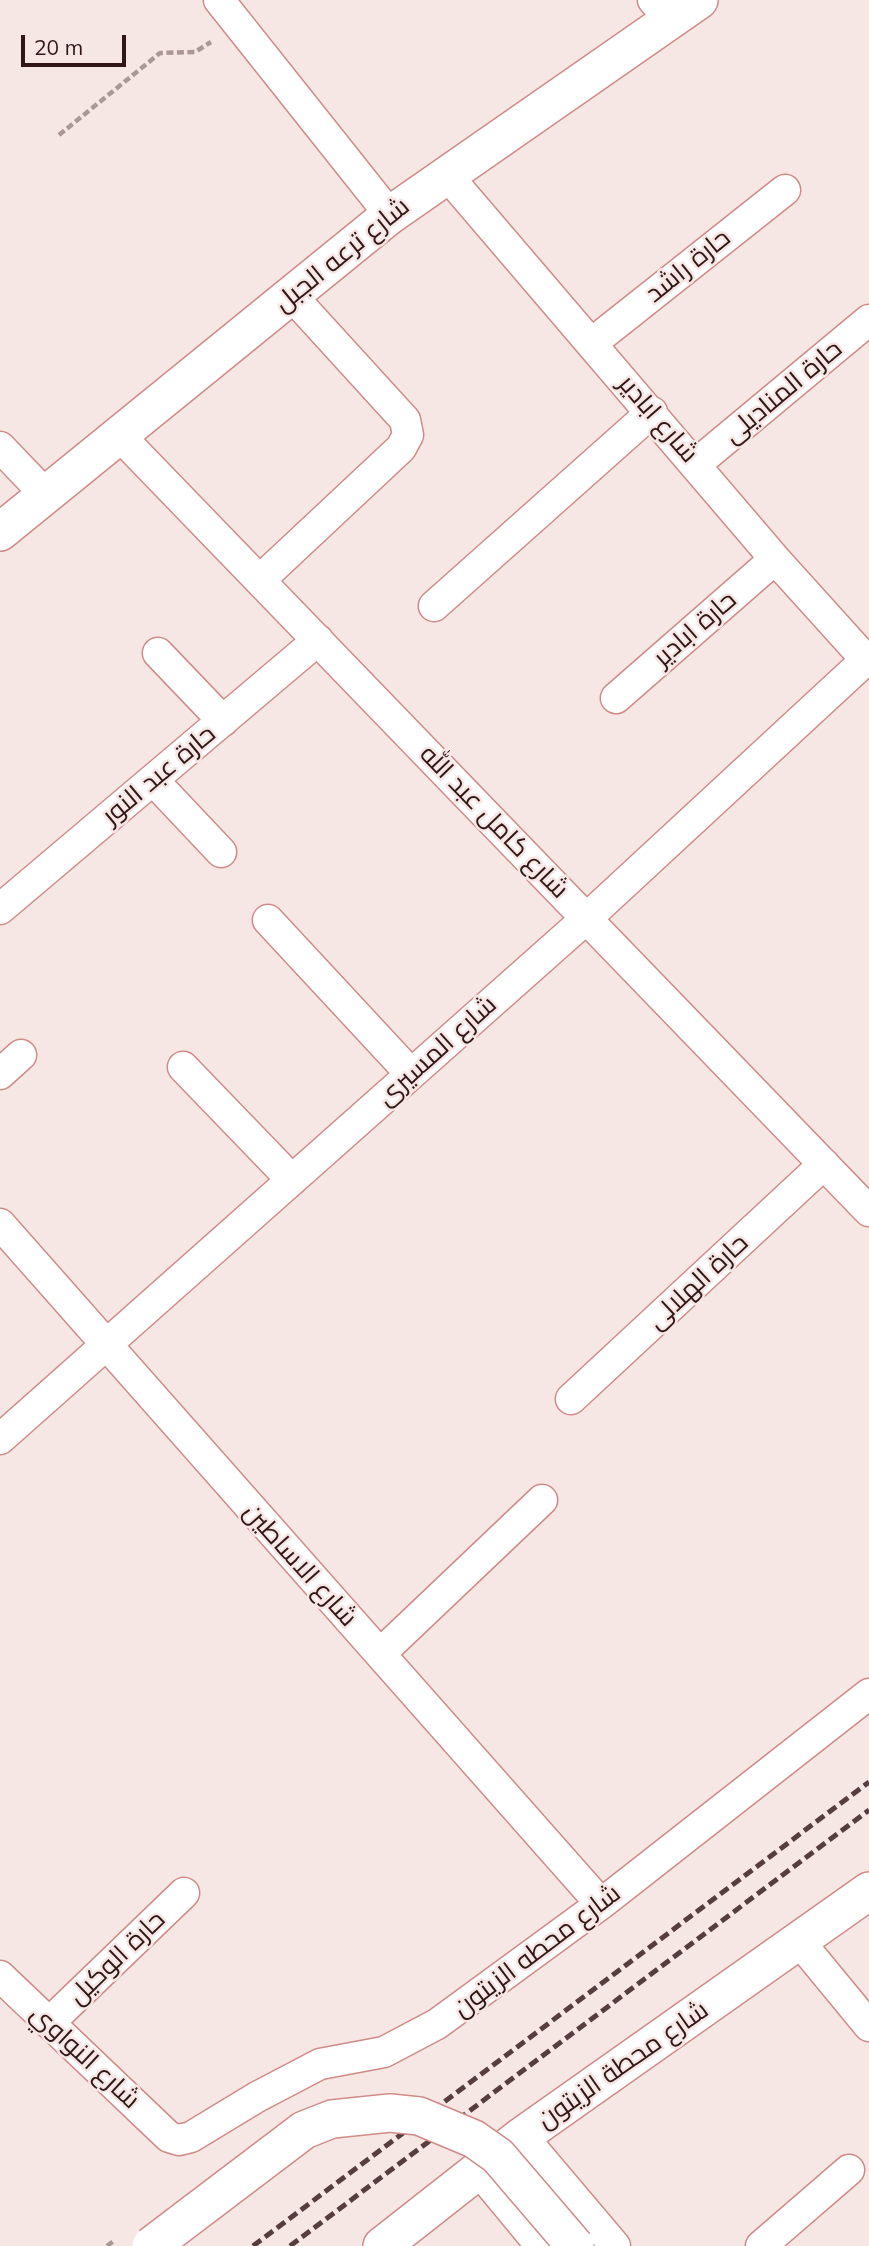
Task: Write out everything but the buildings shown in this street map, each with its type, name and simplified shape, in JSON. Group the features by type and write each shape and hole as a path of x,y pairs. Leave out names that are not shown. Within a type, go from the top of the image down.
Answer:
{"street":[{"name":"شارع ترعه الجبل","path":"0,532 390,215 674,6"},
{"path":"228,10 390,215"},
{"name":"شارع ابادير","path":"446,174 775,559 868,660"},
{"name":"حارة راشد","path":"592,343 785,190"},
{"path":"260,580 401,448 408,435 405,420 291,295"},
{"name":"حارة المناديلى","path":"696,464 869,320"},
{"path":"434,606 652,412"},
{"name":"شارع كامل عبد الله","path":"119,435 869,1211"},
{"path":"0,447 47,496"},
{"name":"حارة ابادير","path":"616,698 775,559"},
{"name":"حارة عبد النور","path":"0,909 318,640"},
{"path":"158,653 223,721"},
{"name":"شارع المسيرى","path":"0,1439 587,918 868,660"},
{"path":"153,780 220,852"},
{"path":"268,920 411,1074"},
{"path":"183,1067 292,1180"},
{"name":"حارة الهلالى","path":"571,1399 824,1164"},
{"name":"شارع الاساطين","path":"0,1224 601,1904"},
{"path":"380,1654 542,1500"},
{"name":"شارع محطه الزيتون","path":"169,2137 178,2140 191,2137 257,2097 320,2064 384,2052 437,2024 601,1904 869,1694"},
{"name":"شارع محطة الزيتون","path":"382,2246 522,2136 869,1891"},
{"name":"حارة الوكيل","path":"50,2023 184,1893"},
{"path":"799,1941 869,2026"},
{"name":"شارع النواوي","path":"0,1976 169,2137"},
{"path":"151,2246 304,2130 332,2119 390,2112 419,2116 448,2125 482,2144 498,2156 575,2246"},
{"path":"522,2136 615,2246"},
{"path":"478,2170 541,2246"},
{"path":"761,2246 849,2170"}],"path":[{"path":"59,135 145,62 160,53 195,52 228,10"}],"railway":[{"path":"253,2246 869,1782"},
{"path":"290,2246 869,1810"}]}
